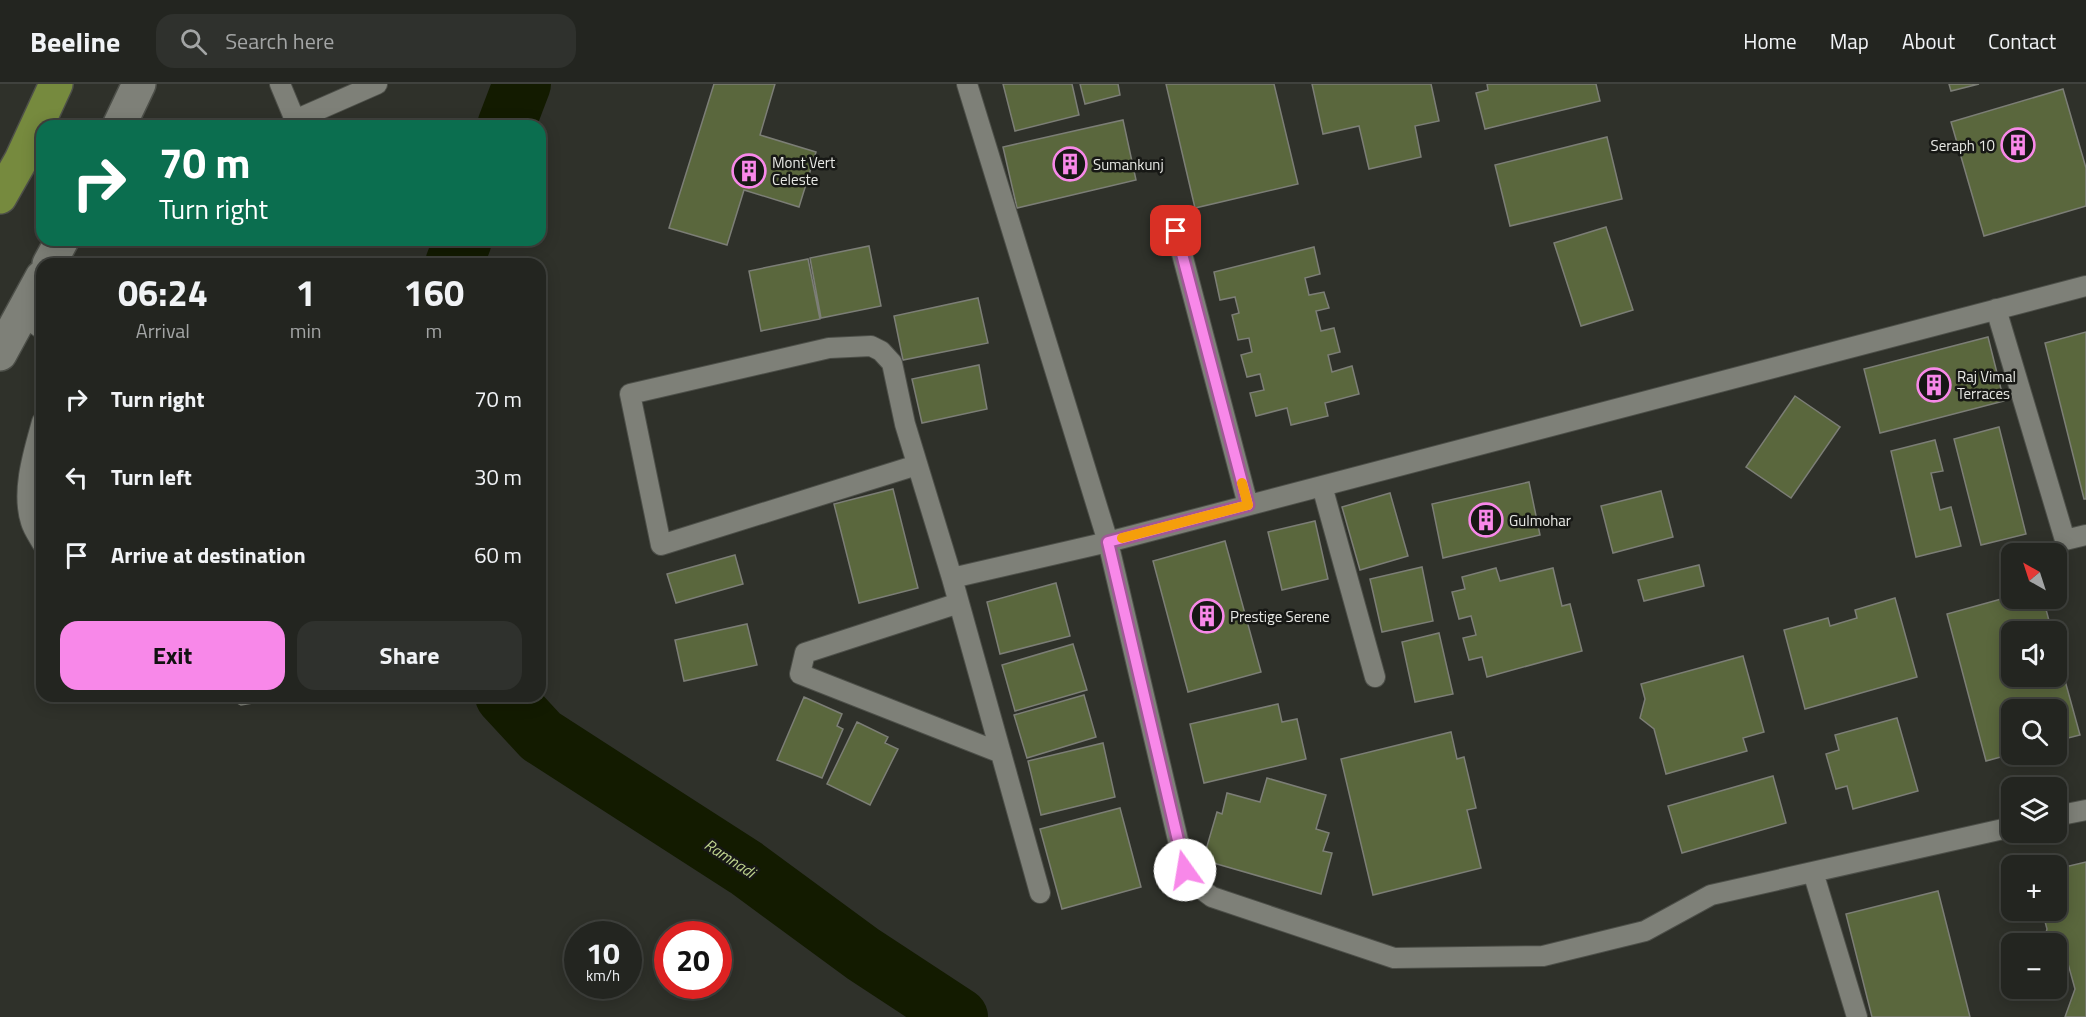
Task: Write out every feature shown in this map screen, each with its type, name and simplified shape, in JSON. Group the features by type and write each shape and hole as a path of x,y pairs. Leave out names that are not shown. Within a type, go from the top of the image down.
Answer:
{"highway":[{"path":"39,120 56,84"},
{"path":"0,197 36,127"}],"street":[{"path":"122,120 139,84"},
{"path":"0,354 32,322 36,304"}],"lane":[{"path":"280,84 295,120 377,84"},
{"path":"967,84 1108,542 1185,870 1196,885 1212,897 1394,958 1543,956 1645,931 1711,895 2001,829"},
{"path":"1176,231 1248,505"},
{"path":"952,578 1108,542 2086,286"},
{"path":"1996,309 2065,540 2086,535"},
{"path":"917,465 661,544 630,393 829,348 871,346 881,351 892,363 917,465 952,578 1040,893"},
{"path":"36,442 28,490 31,521 36,531"},
{"path":"1322,486 1375,677"},
{"path":"959,603 805,653 800,674 1001,753"},
{"path":"2067,814 2086,810"},
{"path":"1813,872 1857,1017"}],"building":[{"name":"Mont Vert Celeste","path":"714,84 775,84 760,135 816,152 799,207 744,190 727,245 669,228"},
{"path":"1003,84 1072,84 1079,115 1015,131"},
{"path":"1080,84 1118,84 1120,95 1085,104"},
{"path":"1166,84 1274,84 1298,184 1195,208"},
{"path":"1312,84 1431,84 1439,121 1415,126 1421,157 1369,169 1359,126 1323,134"},
{"path":"1487,84 1596,84 1600,101 1485,129 1476,93 1488,90"},
{"path":"1949,84 1979,84 1951,91"},
{"name":"Seraph 10","path":"2063,89 2086,168 2086,206 1984,236 1951,122"},
{"name":"Sumankunj","path":"1123,120 1136,180 1017,208 1003,147"},
{"path":"1607,137 1622,199 1510,226 1495,165"},
{"path":"1606,227 1633,310 1581,326 1554,243"},
{"path":"869,246 881,306 821,318 810,258"},
{"path":"1314,247 1320,274 1305,278 1309,295 1324,292 1329,308 1316,311 1321,331 1334,328 1340,352 1328,355 1332,372 1352,366 1359,394 1325,403 1328,416 1291,425 1287,408 1256,416 1250,393 1264,390 1260,374 1247,377 1241,355 1252,352 1249,338 1238,340 1232,315 1239,313 1235,297 1220,300 1214,272"},
{"path":"808,259 820,319 761,331 749,271"},
{"path":"978,298 988,343 903,360 894,316"},
{"path":"2086,332 2086,499 2084,499 2045,343"},
{"name":"Raj Vimal Terraces","path":"1988,337 2004,401 1880,433 1864,369"},
{"path":"979,365 987,409 922,423 912,379"},
{"path":"1795,396 1840,427 1791,498 1746,467"},
{"path":"1999,427 2026,534 1981,545 1954,439"},
{"path":"1935,440 1943,471 1931,473 1940,510 1951,507 1961,546 1916,557 1891,451"},
{"name":"Gulmohar","path":"1529,482 1540,535 1443,558 1432,504"},
{"path":"893,489 918,588 859,603 834,504"},
{"path":"1661,491 1673,537 1613,553 1601,506"},
{"path":"1390,493 1408,556 1360,570 1342,507"},
{"path":"1315,521 1328,579 1282,590 1268,532"},
{"name":"Prestige Serene","path":"1225,541 1261,672 1188,692 1153,561"},
{"path":"735,555 743,584 676,603 667,574"},
{"path":"1699,565 1704,586 1644,601 1638,580"},
{"path":"1422,567 1433,621 1382,632 1370,579"},
{"path":"1496,568 1500,581 1553,568 1562,606 1570,604 1582,651 1487,677 1482,657 1469,660 1463,638 1476,635 1471,616 1459,619 1452,592 1465,589 1462,577"},
{"path":"1056,583 1070,636 1000,654 987,602"},
{"path":"1895,598 1917,677 1805,709 1784,630 1828,618 1830,626 1857,618 1855,610"},
{"path":"2001,599 2001,609 2046,609 2049,621 2001,621 2001,687 2067,687 2080,735 2067,738 2067,699 2001,699 2001,757 1986,761 1947,614"},
{"path":"747,624 757,665 684,681 675,640"},
{"path":"1439,633 1453,694 1415,702 1402,642"},
{"path":"1073,644 1087,690 1015,711 1002,665"},
{"path":"1743,656 1764,732 1743,738 1747,751 1666,774 1654,729 1640,718 1645,699 1641,684"},
{"path":"1084,695 1096,737 1027,758 1014,715"},
{"path":"804,697 842,714 837,726 843,729 822,778 777,760"},
{"path":"235,702 258,702 241,705"},
{"path":"1278,704 1282,722 1297,719 1306,759 1204,783 1190,724"},
{"path":"1897,718 1918,791 1853,809 1847,786 1836,789 1826,754 1839,750 1835,735"},
{"path":"857,722 888,737 885,743 898,749 870,805 827,784"},
{"path":"1451,732 1457,759 1464,757 1476,808 1467,810 1481,868 1373,895 1341,759"},
{"path":"1103,743 1115,797 1041,815 1028,761"},
{"path":"1773,776 1786,823 1682,853 1668,806"},
{"path":"1267,778 1326,795 1316,829 1329,833 1323,851 1332,853 1321,894 1203,860 1217,812 1222,814 1227,793 1260,802"},
{"path":"1120,808 1141,887 1062,909 1040,829"},
{"path":"2086,862 2086,1017 2065,1017 2075,989 2067,960 2067,933 2046,933 2045,921 2067,921 2067,866"},
{"path":"1938,891 1970,1017 1872,1017 1846,914"}],"waterway":[{"name":"Ramnadi","path":"508,120 522,84"},
{"name":"Ramnadi","path":"456,258 461,246"},
{"name":"Ramnadi","path":"510,702 541,736 746,868 863,954 959,1017"}],"slow traffic":[{"path":"1122,538 1248,505 1242,483"}],"place":[{"name":"Seraph 10","path":"2018,145"},
{"name":"Sumankunj","path":"1070,164"},
{"name":"Mont Vert Celeste","path":"749,171"},
{"name":"Raj Vimal Terraces","path":"1934,385"},
{"name":"Gulmohar","path":"1486,520"},
{"name":"Prestige Serene","path":"1207,616"}],"route":[{"path":"1176,231 1248,505 1108,542 1185,870"}]}
